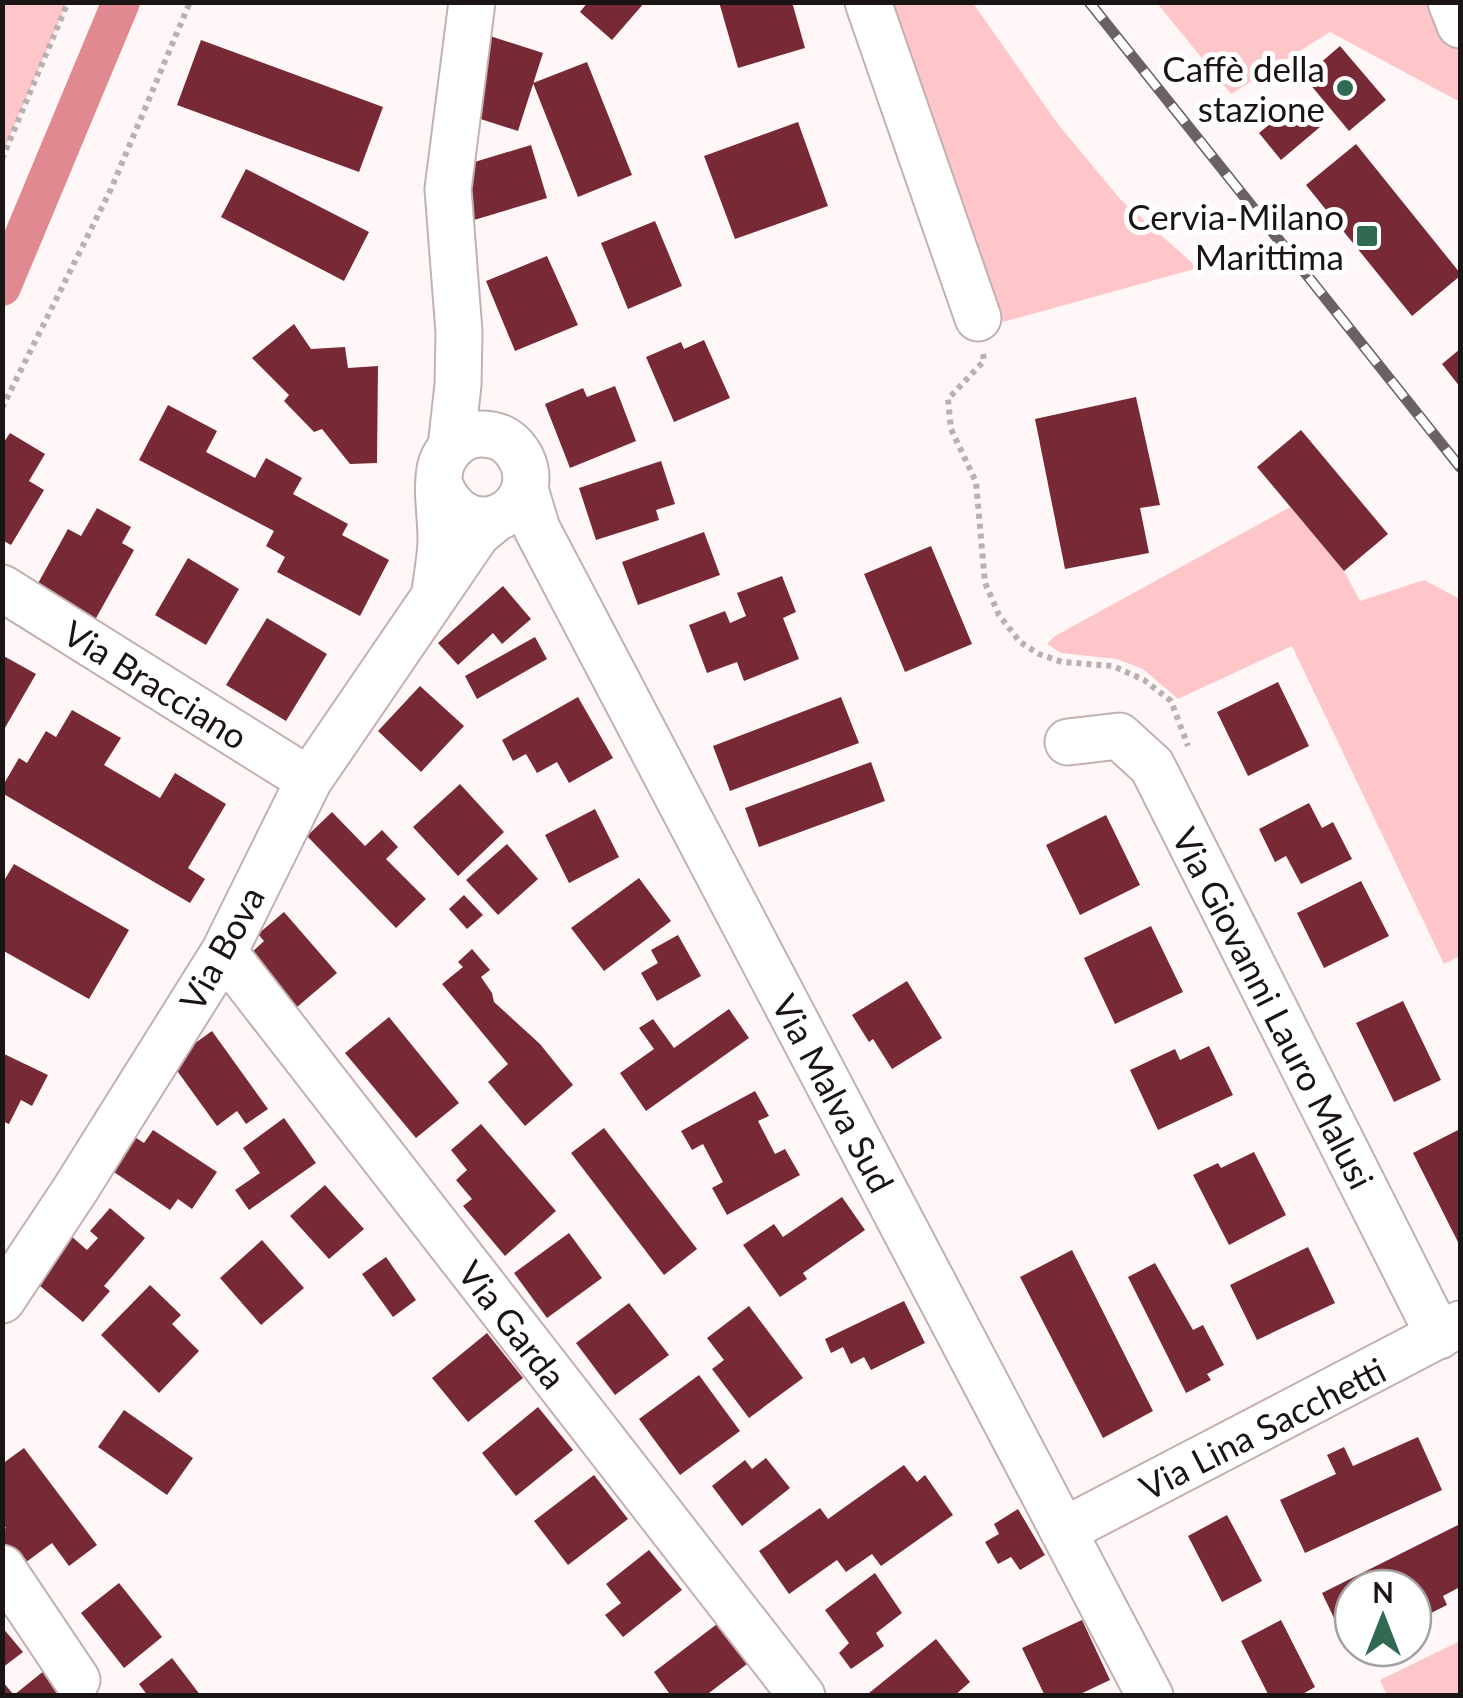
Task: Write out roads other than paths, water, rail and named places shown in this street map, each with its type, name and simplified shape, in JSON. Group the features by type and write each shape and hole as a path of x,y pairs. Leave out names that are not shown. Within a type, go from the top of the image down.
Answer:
{"street":[{"path":"446,466 463,438 491,434 515,448 526,475 510,504 481,520 466,518 445,499 446,466 458,385 459,332 448,190 472,2"},
{"path":"868,2 978,318"},
{"path":"1451,2 1460,25"},
{"path":"459,332 504,439"},
{"name":"Via Bova","path":"435,594 446,466"},
{"name":"Via Bova","path":"2,1300 224,952 309,780 477,534 510,504"},
{"name":"Via Malva Sud","path":"510,504 538,529 1150,1696"},
{"name":"Via Bracciano","path":"2,588 309,780"},
{"name":"Via Giovanni Lauro Malusi","path":"1068,742 1119,736 1152,766 1450,1330"},
{"name":"Via Garda","path":"224,952 802,1696"},
{"name":"Via Lina Sacchetti","path":"1063,1531 1450,1330"},
{"path":"2,1568 77,1680"}],"waterway":[{"path":"2,287 121,2"}],"railway":[{"path":"1089,2 1460,467"}],"place":[{"name":"Caffè della stazione","path":"1345,88"},
{"name":"Cervia-Milano Marittima","path":"1367,236"}]}
